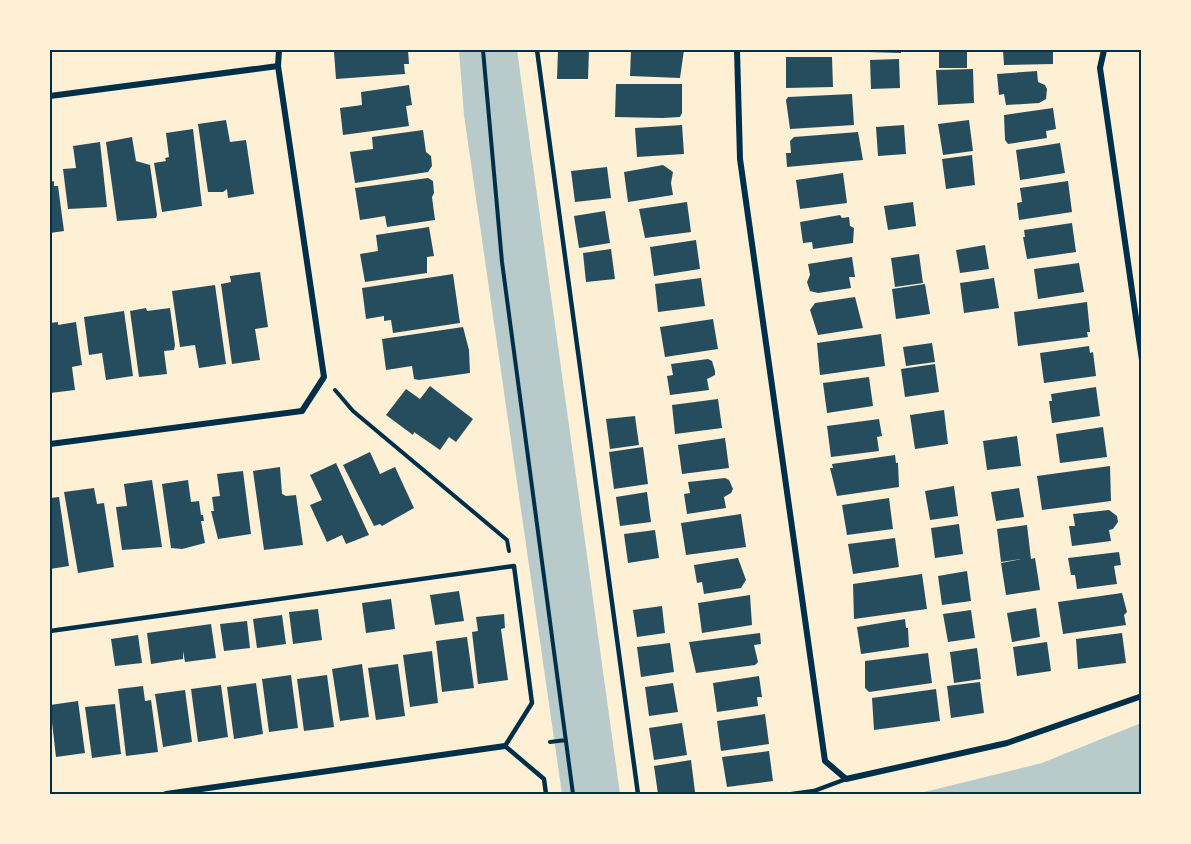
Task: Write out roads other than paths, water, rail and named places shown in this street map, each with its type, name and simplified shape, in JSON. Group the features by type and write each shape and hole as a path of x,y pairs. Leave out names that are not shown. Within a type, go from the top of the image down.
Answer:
{"street":[{"path":"50,444 302,411 324,377 278,66 279,50"},
{"path":"737,50 740,159 825,761 846,779 1007,743 1142,696"},
{"path":"1104,50 1100,68 1142,360"},
{"path":"50,96 278,66"},
{"path":"166,795 505,746"}],"lane":[{"path":"537,50 638,795"},
{"path":"50,631 514,566 532,703 505,746 544,779 546,795"},
{"path":"792,795 814,791 846,779"}]}
